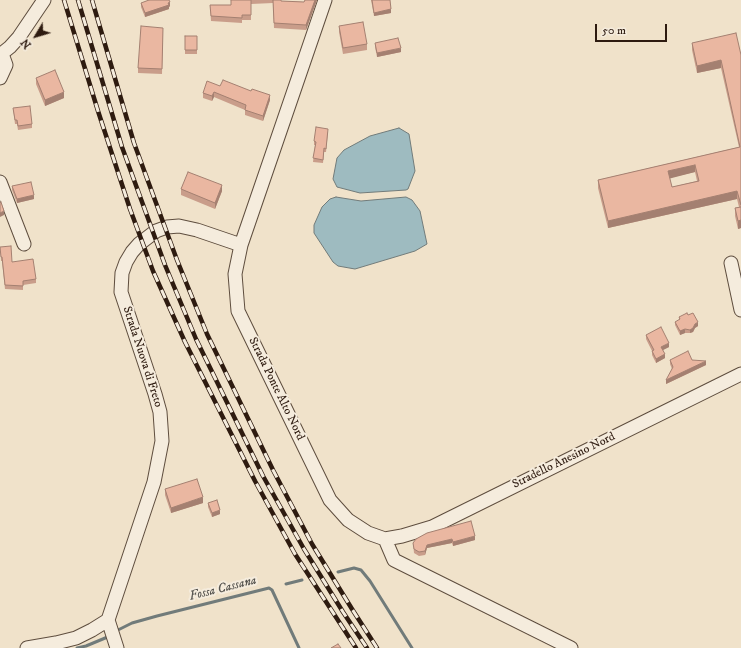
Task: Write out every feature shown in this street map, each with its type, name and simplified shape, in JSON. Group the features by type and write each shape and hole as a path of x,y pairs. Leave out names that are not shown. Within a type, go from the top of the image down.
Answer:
{"street":[{"path":"0,78 6,65 1,54 19,37 44,0"},
{"name":"Strada Ponte Alto Nord","path":"325,0 241,245 235,274 238,312 330,500 348,520 368,533 385,539"},
{"path":"0,182 24,244"},
{"name":"Strada Nuova di Freto","path":"108,620 154,482 162,441 160,412 148,371 121,292 122,273 126,262 139,244 156,231 167,227 179,226 197,230 241,245"},
{"path":"731,263 741,310"},
{"name":"Stradello Anesino Nord","path":"385,539 402,536 432,526 741,374"},
{"path":"385,539 394,560 571,648"},
{"path":"27,648 76,638 108,620 117,648"}],"water":[{"path":"399,128 409,134 415,171 408,189 360,193 337,187 333,179 337,158 344,150 370,136"},
{"path":"336,197 361,201 406,197 412,200 420,211 427,244 415,251 355,269 338,266 333,262 314,233 314,225 322,207 330,199"}],"building":[{"path":"149,0 169,0 170,2 168,3 169,5 145,13 141,3"},
{"path":"231,0 251,0 251,15 242,15 242,18 211,16 210,5 231,5"},
{"path":"273,0 304,2 305,0 315,0 306,25 274,23"},
{"path":"372,0 390,0 391,9 374,13"},
{"path":"363,22 367,44 343,48 339,26"},
{"path":"141,26 163,28 162,69 138,68"},
{"path":"736,33 741,55 741,205 737,191 608,221 598,180 740,147 721,60 697,66 692,43","holes":["695,165 699,181 672,187 668,171"]},
{"path":"185,36 197,36 197,50 185,50"},
{"path":"398,38 401,48 377,53 375,43"},
{"path":"55,70 64,92 45,100 36,78"},
{"path":"223,80 251,91 252,89 270,95 263,116 245,110 246,105 214,92 212,96 203,93 207,81 220,86"},
{"path":"30,106 32,124 18,126 17,120 15,120 13,108"},
{"path":"316,127 328,129 326,149 324,148 323,160 313,158 316,142 314,141"},
{"path":"188,172 222,185 215,203 181,189"},
{"path":"31,182 34,195 17,199 12,186"},
{"path":"1,202 4,211 0,213 0,203"},
{"path":"741,207 741,220 738,221 735,208"},
{"path":"11,246 12,262 33,259 36,279 23,281 23,286 5,285 0,247"},
{"path":"687,313 688,315 693,313 698,322 690,330 685,329 680,331 675,322 680,319 679,317"},
{"path":"661,327 669,343 661,347 665,354 656,359 652,351 654,350 646,335"},
{"path":"688,351 692,360 706,361 666,380 673,367 670,360"},
{"path":"197,479 203,497 171,508 165,489"},
{"path":"217,500 220,510 212,513 208,503"},
{"path":"471,521 475,536 453,542 452,539 427,545 425,551 419,552 414,549 413,543 416,539 427,533"},
{"path":"338,644 341,648 331,648"}],"waterway":[{"path":"338,572 354,568 361,570 370,581 412,648"},
{"path":"286,584 302,580"},
{"name":"Fossa Cassana","path":"118,630 132,623 157,616 269,588 272,590 299,648"},
{"name":"Fossa Cassana","path":"77,648 110,636"}],"railway":[{"path":"64,0 130,209 153,271 185,342 255,481 295,554 356,648"},
{"path":"78,0 122,147 165,265 196,339 263,476 304,549 367,648"},
{"path":"92,0 134,143 177,260 207,334 273,470 312,544 377,648"}]}
